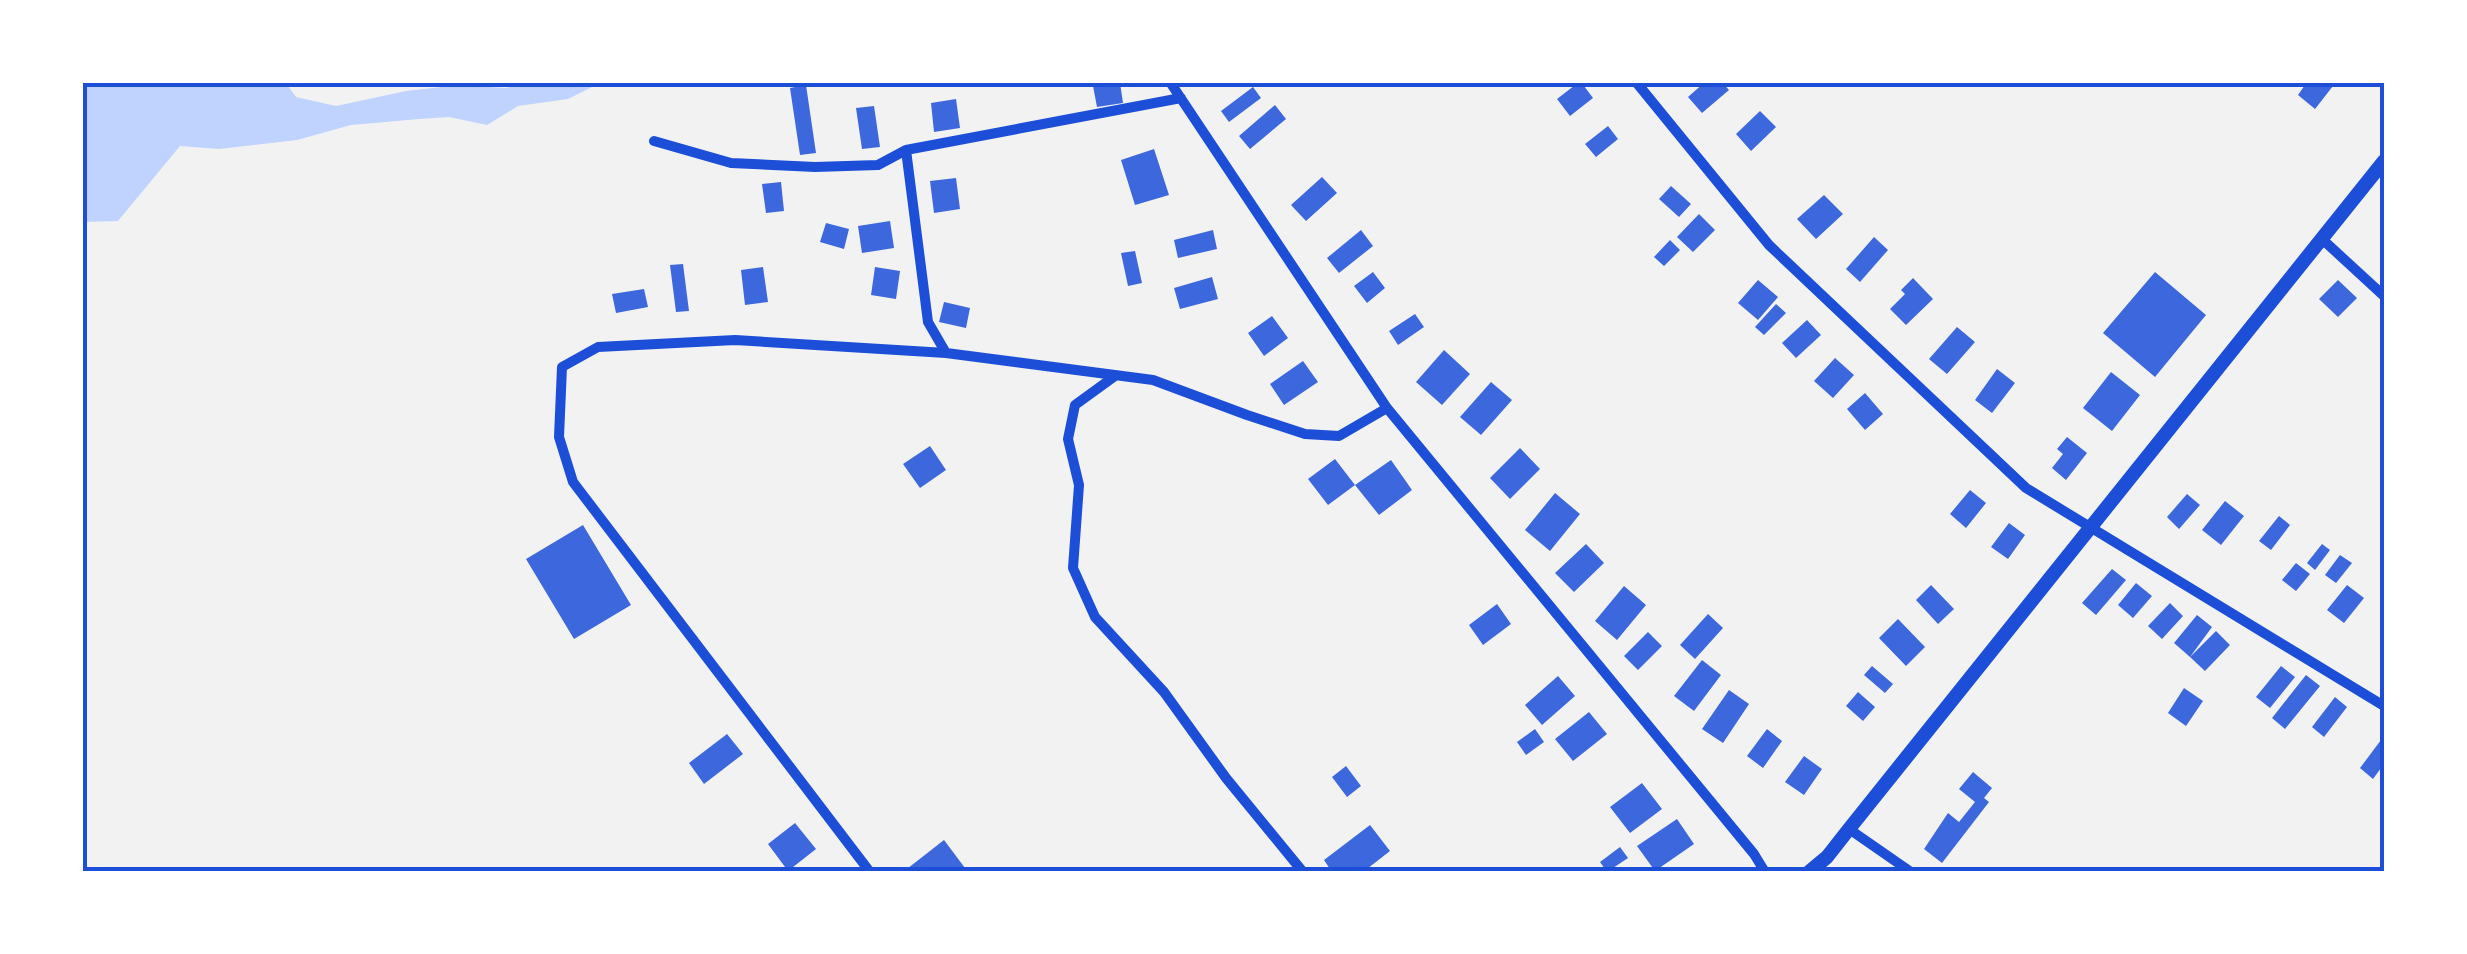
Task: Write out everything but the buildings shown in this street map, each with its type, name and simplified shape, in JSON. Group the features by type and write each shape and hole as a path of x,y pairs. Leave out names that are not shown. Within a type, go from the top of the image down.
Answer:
{"street":[{"path":"1170,82 1387,408 1765,872"},
{"path":"1636,82 1769,245 2026,488 2384,706"},
{"path":"654,141 731,163 878,165 906,150 1181,98"},
{"path":"906,150 928,322 946,353"},
{"path":"1810,872 1827,857 2384,161"},
{"path":"2322,240 2384,296"},
{"path":"870,872 573,482 559,437 562,367 598,347 735,340 946,353 1154,380 1304,434 1339,436 1387,408"},
{"path":"1116,375 1074,405 1068,439 1079,485 1073,568 1095,617 1164,692 1226,778 1303,872"},
{"path":"1849,829 1911,872"}],"water":[{"path":"83,82 286,83 296,97 336,106 406,91 460,85 505,88 530,83 600,83 568,99 518,106 487,125 449,117 419,119 351,125 297,140 219,149 180,146 118,221 83,222"}]}
